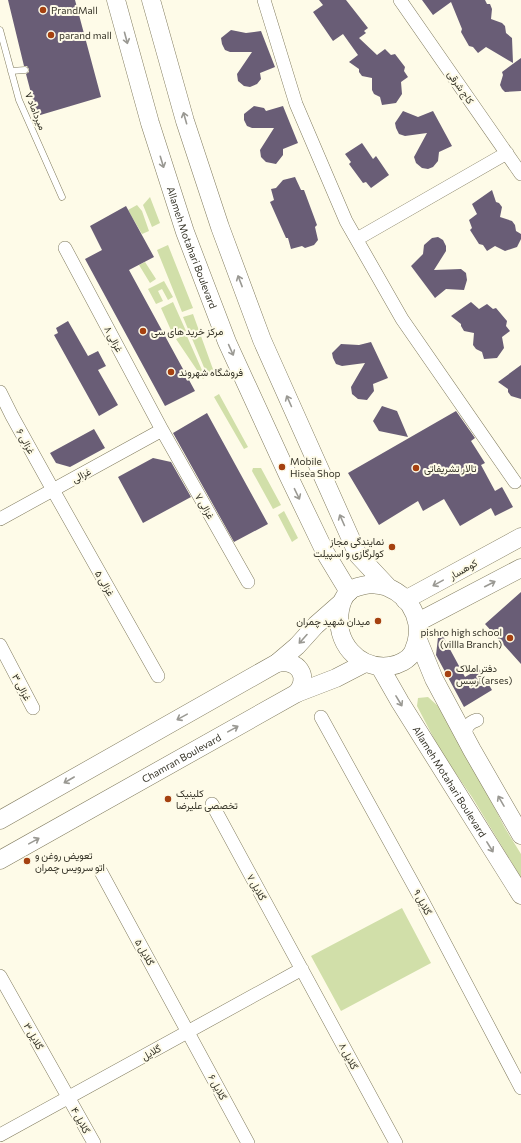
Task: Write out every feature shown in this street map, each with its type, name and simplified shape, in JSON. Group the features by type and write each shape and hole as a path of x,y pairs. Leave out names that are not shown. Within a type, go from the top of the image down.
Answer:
{"main road":[{"name":"Allameh Motahari Boulevard","path":"116,0 150,123 184,232 222,328 345,597"},
{"path":"151,0 185,121 220,228 262,340 358,555 387,586 399,594 411,606 418,622 418,640 434,678 464,736 521,835"},
{"name":"کوهسار","path":"405,600 521,537"},
{"path":"418,622 521,568"},
{"path":"0,820 277,663 297,646 345,597 360,586 372,584 387,586"},
{"path":"345,597 338,619 340,631 345,645 355,656 372,665 398,665 412,654 418,640"},
{"path":"277,663 290,663 295,665 300,670 302,682 301,688 297,693"},
{"name":"Allameh Motahari Boulevard","path":"372,665 400,702 521,896"},
{"name":"Chamran Boulevard","path":"0,860 297,693 372,665"}],"street":[{"path":"264,0 296,104 346,221 402,318 515,482"},
{"name":"کاج شرقی","path":"400,0 521,174"},
{"path":"357,239 506,153"},
{"name":"غزالی ۸","path":"65,248 162,430"},
{"name":"غزالی ۶","path":"0,392 53,490"},
{"name":"غزالی","path":"0,519 162,430"},
{"name":"غزالی ۷","path":"162,430 248,582"},
{"name":"غزالی ۵","path":"53,490 158,676"},
{"name":"غزالی ۳","path":"0,645 33,708"},
{"name":"گلایل ۹","path":"321,717 423,902 521,1088"},
{"path":"464,736 466,727 471,722 477,720"},
{"name":"گلایل ۷","path":"212,804 302,969"},
{"name":"گلایل ۵","path":"101,872 188,1031"},
{"name":"گلایل","path":"0,1135 302,969"},
{"name":"گلایل ۸","path":"302,969 396,1143"},
{"name":"گلایل ۳","path":"0,976 69,1097"},
{"name":"گلایل ۶","path":"188,1031 248,1143"},
{"name":"گلایل ۴","path":"69,1097 94,1143"}],"lane":[{"name":"میرداماد ۷","path":"0,30 19,100 62,197"},
{"path":"11,71 25,70"}],"green space":[{"path":"150,197 160,223 152,227 143,205"},
{"path":"137,205 142,211 149,231 142,234 128,210"},
{"path":"168,245 193,308 182,312 157,250"},
{"path":"145,262 156,279 150,283 139,265"},
{"path":"164,281 173,297 168,300 162,289 158,291 163,301 156,304 148,289"},
{"path":"173,302 186,331 174,337 161,308"},
{"path":"193,314 214,372 208,377 183,317"},
{"path":"186,334 205,377 203,379 176,339"},
{"path":"219,394 248,447 244,449 214,397"},
{"path":"253,468 261,468 281,505 273,509 252,471"},
{"path":"284,511 298,538 292,542 278,515"},
{"path":"428,697 438,706 472,764 505,828 521,854 521,878 472,797 441,752 417,706 418,698"},
{"path":"402,908 431,963 341,1011 311,956"}],"building":[{"name":"parand mall","path":"8,0 75,0 101,97 37,116 26,74 29,72 29,69 27,66 24,66"},
{"path":"319,0 346,0 368,28 364,31 366,33 359,38 377,55 385,49 391,55 395,54 405,67 404,71 408,77 401,82 402,94 396,103 382,105 380,97 374,94 372,90 372,78 362,76 359,69 349,62 358,55 343,34 333,41 313,12 323,5"},
{"path":"422,0 485,0 487,4 490,4 492,9 491,19 502,23 505,26 506,33 512,38 513,63 486,47 478,53 473,47 469,46 461,32 462,29 451,2 433,15"},
{"path":"231,30 246,33 261,31 275,67 260,73 261,79 257,84 250,87 244,86 238,81 237,74 252,52 230,52 225,50 222,44 221,38"},
{"path":"521,58 521,91 505,92 500,85 503,75 502,72"},
{"path":"254,106 264,108 266,111 283,106 298,143 283,149 283,155 276,164 266,162 261,157 260,150 274,128 252,128 247,126 244,120 244,114"},
{"path":"403,111 418,117 433,111 452,146 439,152 438,161 433,167 428,169 422,168 416,163 414,157 427,133 405,136 399,134 395,123"},
{"path":"362,143 373,159 376,156 389,175 371,188 366,182 363,183 349,164 351,162 345,154"},
{"path":"295,177 301,190 304,190 317,225 315,227 318,240 314,245 305,248 302,246 291,249 288,238 286,238 270,202 274,200 271,189 276,188 283,180"},
{"path":"492,190 496,202 502,207 500,217 512,221 515,225 516,231 521,234 521,239 517,247 505,251 495,246 487,251 483,245 479,244 470,230 472,228 469,220 477,214 472,204"},
{"path":"126,206 154,257 129,270 195,391 165,406 85,259 102,250 90,226"},
{"path":"438,237 443,240 446,246 446,251 434,270 461,269 466,273 467,280 464,290 446,289 435,298 411,266 423,254 424,245 432,238"},
{"path":"471,302 479,309 487,304 493,309 496,308 507,321 506,326 510,331 502,337 504,348 497,358 484,359 482,352 476,349 473,345 474,333 464,331 461,324 451,316"},
{"path":"68,321 88,356 98,351 106,366 98,370 118,405 99,416 54,335 58,333 56,328"},
{"path":"371,342 388,378 373,384 374,391 367,400 358,399 352,394 351,387 365,363 342,366 336,364 332,353 341,344 359,345"},
{"path":"521,365 521,399 511,396 508,389 498,382"},
{"path":"382,406 397,411 408,437 379,431 373,421"},
{"name":"تالار تشریفاتی","path":"456,411 475,438 471,441 485,463 481,465 495,491 502,487 513,507 495,516 491,508 460,526 444,499 423,511 418,501 379,525 348,473"},
{"path":"207,413 268,524 234,542 173,433"},
{"path":"94,429 105,448 70,467 56,463 50,453"},
{"path":"153,458 171,462 191,497 143,523 118,477"},
{"name":"pishro high school (villla Branch)","path":"521,592 521,664 485,624"},
{"path":"439,629 465,677 479,669 492,690 464,707 436,655"}],"place":[{"name":"PrandMall","path":"43,10"},
{"name":"parand mall","path":"51,35"},
{"name":"مرکز خرید های سی","path":"143,331"},
{"name":"فروشگاه شهروند","path":"171,372"},
{"name":"Mobile Hisea Shop","path":"282,467"},
{"name":"تالار تشریفاتی","path":"416,468"},
{"name":"نمایندگی مجاز کولرگازی و اسپیلت","path":"392,547"},
{"name":"میدان شهید چمران","path":"378,621"},
{"name":"pishro high school (villla Branch)","path":"510,638"},
{"name":"دفتر املاک آرسِس(arses)","path":"448,674"},
{"name":"کلینیک تخصصی علیرضا","path":"168,799"},
{"name":"تعویض روغن و اتو سرویس چمران","path":"27,861"}]}
